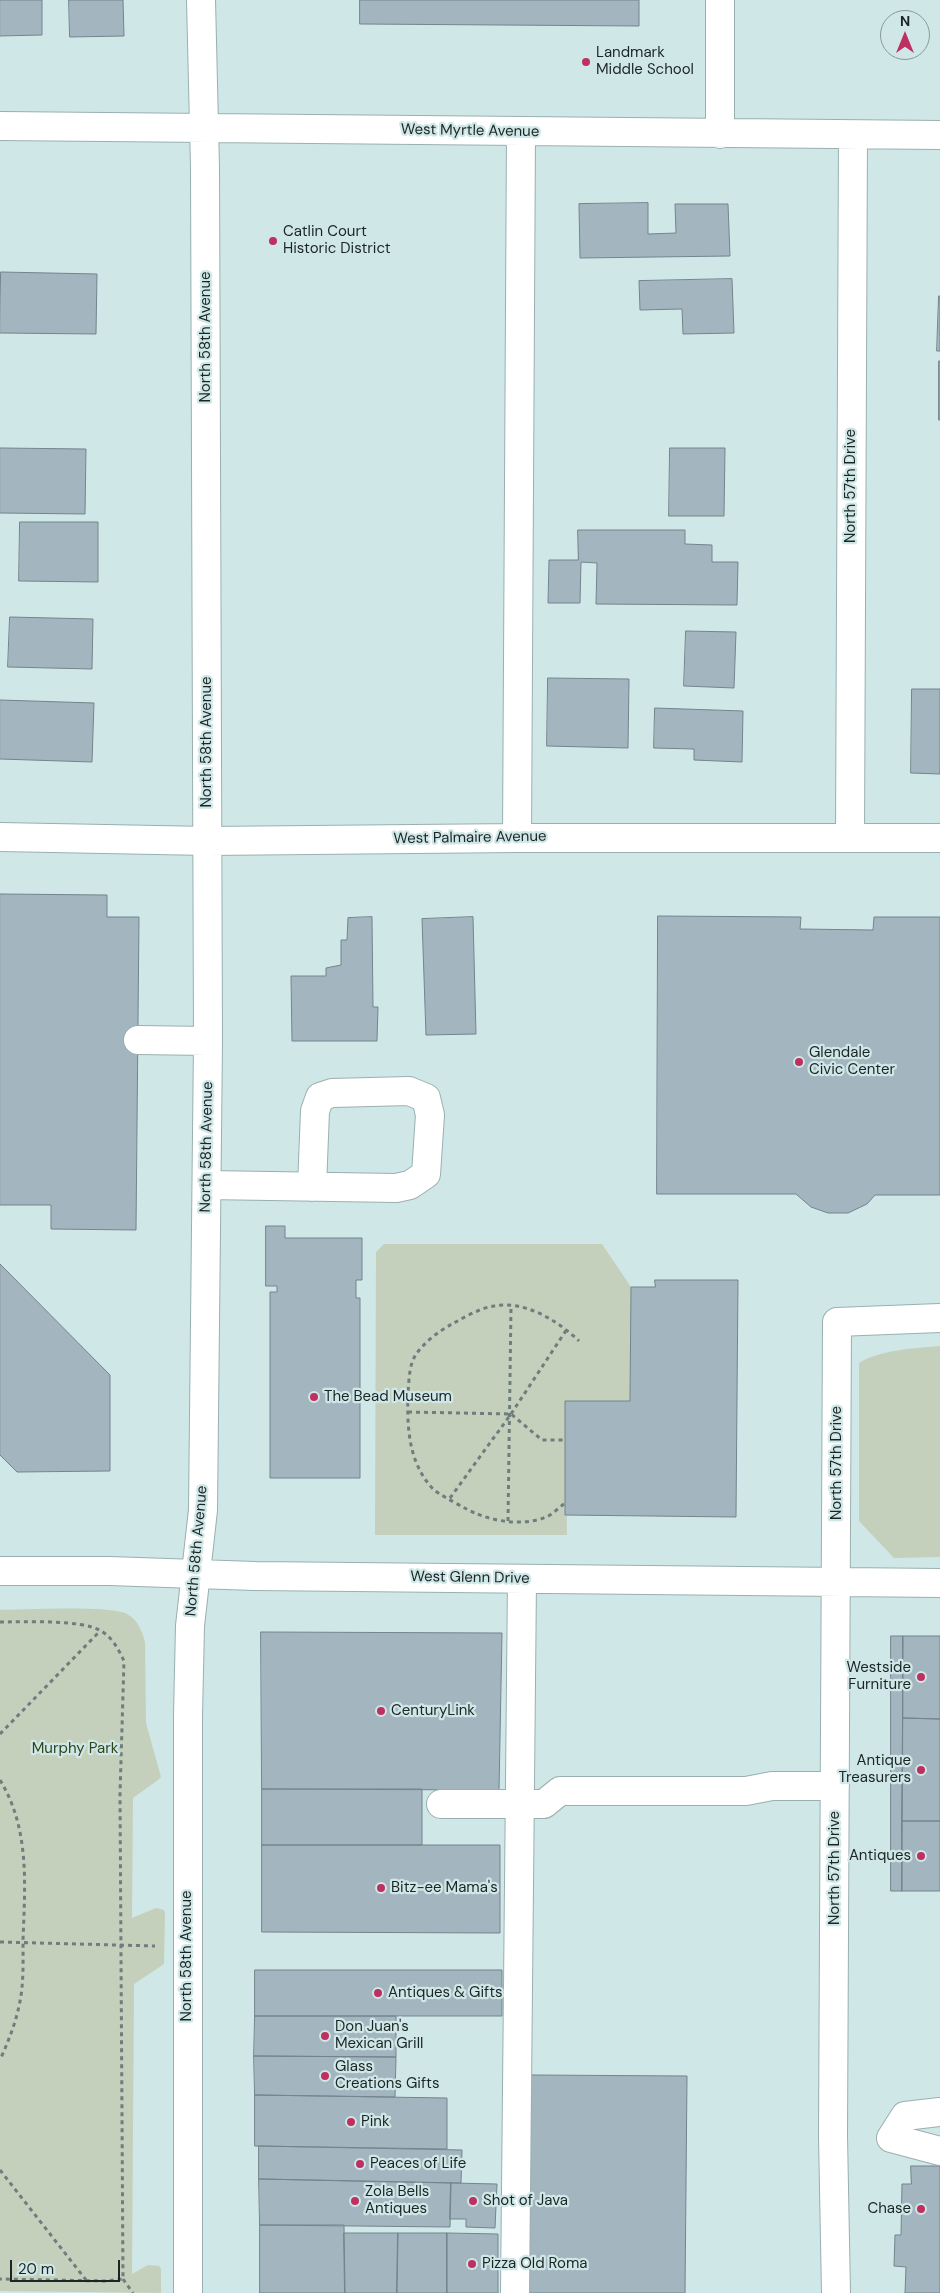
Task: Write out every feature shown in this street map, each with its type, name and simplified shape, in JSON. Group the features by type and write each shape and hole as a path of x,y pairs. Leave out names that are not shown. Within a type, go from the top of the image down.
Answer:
{"street":[{"name":"North 58th Avenue","path":"188,2293 188,1715 190,1634 203,1510 208,1041 205,167 201,0"},
{"path":"720,0 720,134"},
{"name":"West Myrtle Avenue","path":"0,126 940,135"},
{"path":"517,838 521,132"},
{"name":"North 57th Drive","path":"850,837 853,135"},
{"name":"West Palmaire Avenue","path":"0,837 208,841 517,838 940,838"},
{"path":"138,1040 208,1041"},
{"path":"207,1185 312,1187 396,1188 410,1185 426,1174 430,1116 426,1098 409,1091 332,1093 320,1097 315,1111 312,1187"},
{"name":"North 57th Drive","path":"836,2293 833,2136 837,1322 940,1318"},
{"name":"West Glenn Drive","path":"0,1570 522,1579 940,1582"},
{"path":"515,2293 522,1579"},
{"path":"441,1804 544,1804 560,1791 746,1791 772,1786 835,1786"},
{"path":"891,2138 905,2116 940,2112"},
{"path":"891,2138 929,2130 940,2131"},
{"path":"891,2138 940,2151"}],"path":[{"path":"564,1504 546,1517 526,1521 508,1521 482,1516 434,1491 422,1474 408,1432 409,1377 415,1356 427,1342 462,1318 494,1306 511,1306 551,1318 579,1340"},
{"path":"508,1521 511,1414 511,1306"},
{"path":"450,1498 511,1414 567,1329"},
{"path":"408,1412 511,1414 542,1440 564,1440"},
{"path":"0,1622 78,1624 100,1631 117,1646 124,1661 120,1794 122,2279 133,2293"},
{"path":"0,1734 100,1631"},
{"path":"0,1780 17,1816 26,1873 20,2004 11,2037 0,2060"},
{"path":"0,1942 161,1946"},
{"path":"0,2170 86,2281"},
{"path":"0,2279 86,2281 122,2279"}],"green space":[{"path":"384,1244 602,1244 631,1287 630,1401 565,1401 567,1535 375,1535 376,1252"},
{"path":"940,1346 940,1557 894,1558 859,1521 859,1363 887,1352"},
{"name":"Murphy Park","path":"85,1609 117,1611 127,1614 134,1619 141,1630 145,1642 146,1723 161,1777 133,1798 132,1918 156,1908 164,1910 164,1964 134,1984 132,2274 148,2265 159,2266 161,2269 161,2293 0,2291 0,1610"}],"building":[{"path":"0,0 42,0 42,35 0,36"},
{"path":"69,0 123,0 124,36 70,37"},
{"path":"360,0 639,0 639,26 360,24"},
{"path":"648,203 648,234 676,233 675,204 728,204 730,256 580,258 579,204"},
{"path":"1,272 97,274 96,334 0,333"},
{"path":"732,279 734,333 683,334 682,309 640,310 639,281"},
{"path":"939,296 940,351 937,351"},
{"path":"940,361 940,420 939,420"},
{"path":"0,448 86,449 85,514 0,513"},
{"path":"670,448 725,448 724,516 669,516"},
{"path":"20,522 98,522 98,582 19,581"},
{"path":"578,530 685,530 685,544 712,545 712,562 738,562 737,605 596,604 597,563 581,562 580,603 548,603 549,560 578,560"},
{"path":"10,617 93,619 92,669 8,667"},
{"path":"686,631 736,632 734,688 684,686"},
{"path":"548,678 629,679 628,748 547,746"},
{"path":"912,689 940,689 940,774 911,773"},
{"path":"0,700 94,703 92,762 0,759"},
{"path":"655,708 743,711 742,762 694,760 694,749 654,748"},
{"path":"0,894 107,895 107,917 139,917 136,1230 51,1229 51,1205 0,1205"},
{"name":"Glendale Civic Center","path":"658,916 801,917 800,929 873,930 874,917 940,917 940,1195 875,1195 867,1204 848,1213 828,1213 811,1207 796,1194 657,1194"},
{"path":"372,917 373,1007 378,1007 377,1041 292,1041 291,976 326,976 326,968 341,965 341,940 347,940 348,918"},
{"path":"473,917 476,1034 426,1035 422,919"},
{"path":"266,1226 285,1226 285,1238 362,1238 362,1280 356,1280 356,1298 360,1298 360,1478 270,1478 270,1292 277,1292 277,1286 266,1286"},
{"path":"0,1264 110,1375 110,1471 17,1472 0,1455"},
{"path":"655,1280 738,1280 736,1517 565,1515 565,1401 630,1401 631,1287 655,1287"},
{"name":"CenturyLink","path":"261,1632 502,1633 499,1790 262,1789"},
{"path":"891,1636 903,1636 902,1891 891,1891"},
{"name":"Westside Furniture","path":"903,1636 940,1636 940,1719 903,1718"},
{"name":"Antique Treasurers","path":"903,1718 940,1719 940,1821 902,1821"},
{"path":"262,1789 422,1789 422,1845 262,1845"},
{"name":"Antiques","path":"902,1821 940,1821 940,1891 902,1891"},
{"name":"Bitz-ee Mama's","path":"262,1845 500,1845 500,1933 262,1932"},
{"name":"Antiques & Gifts","path":"255,1970 502,1970 502,2016 255,2016"},
{"name":"Don Juan's Mexican Grill","path":"255,2016 396,2016 396,2057 254,2056"},
{"name":"Glass Creations Gifts","path":"254,2056 396,2057 395,2097 255,2095"},
{"path":"531,2075 687,2076 685,2293 529,2293"},
{"name":"Pink","path":"255,2095 447,2098 447,2149 255,2146"},
{"name":"Peaces of Life","path":"259,2146 462,2150 461,2183 259,2179"},
{"name":"Chase","path":"911,2166 940,2166 940,2293 905,2293 906,2267 894,2266 895,2235 901,2235 902,2184 911,2184"},
{"name":"Zola Bells Antiques","path":"259,2179 451,2183 450,2227 260,2225"},
{"name":"Shot of Java","path":"451,2183 497,2184 495,2228 466,2227 466,2219 450,2219"},
{"path":"260,2225 344,2225 345,2293 260,2293"},
{"path":"344,2233 398,2233 397,2293 345,2293"},
{"path":"398,2233 447,2233 447,2293 397,2293"},
{"name":"Pizza Old Roma","path":"447,2233 498,2234 498,2293 447,2293"}],"place":[{"name":"Landmark Middle School","path":"586,62"},
{"name":"Catlin Court Historic District","path":"273,241"},
{"name":"Glendale Civic Center","path":"799,1062"},
{"name":"The Bead Museum","path":"314,1397"},
{"name":"Westside Furniture","path":"921,1677"},
{"name":"CenturyLink","path":"381,1711"},
{"name":"Antique Treasurers","path":"921,1770"},
{"name":"Antiques","path":"921,1856"},
{"name":"Bitz-ee Mama's","path":"381,1888"},
{"name":"Antiques & Gifts","path":"378,1993"},
{"name":"Don Juan's Mexican Grill","path":"325,2036"},
{"name":"Glass Creations Gifts","path":"325,2076"},
{"name":"Pink","path":"351,2122"},
{"name":"Peaces of Life","path":"360,2164"},
{"name":"Zola Bells Antiques","path":"355,2201"},
{"name":"Shot of Java","path":"473,2201"},
{"name":"Chase","path":"921,2209"},
{"name":"Pizza Old Roma","path":"472,2264"}]}
